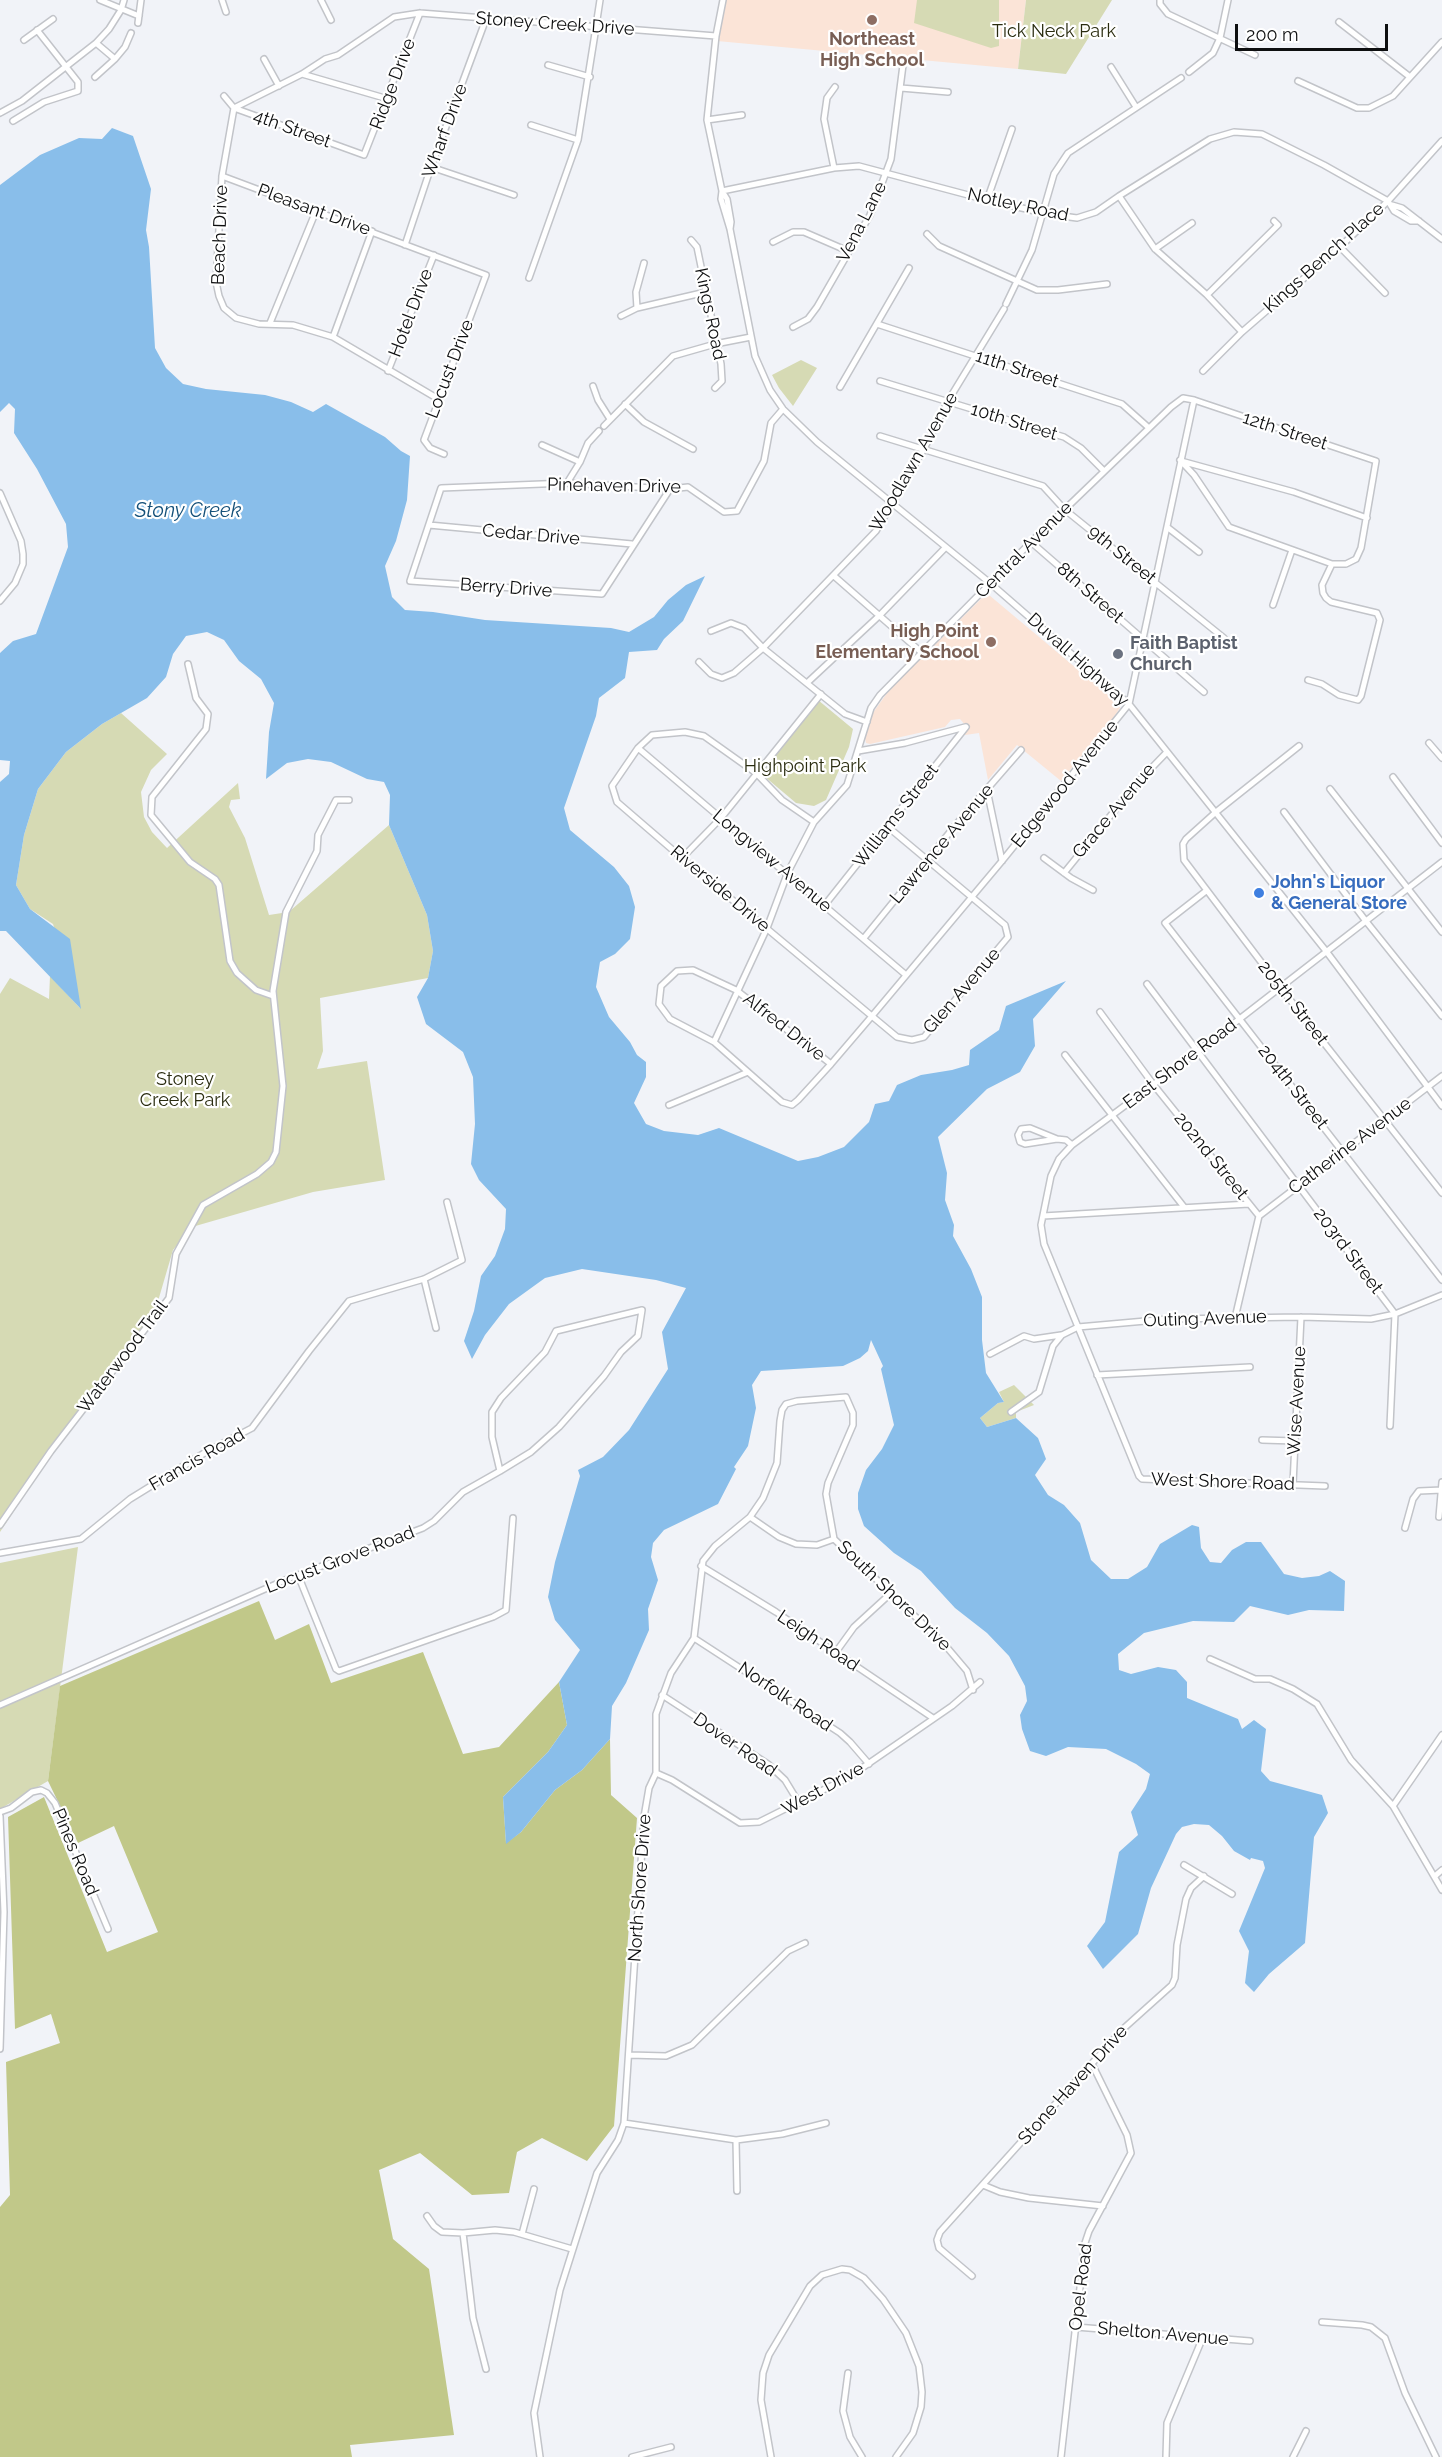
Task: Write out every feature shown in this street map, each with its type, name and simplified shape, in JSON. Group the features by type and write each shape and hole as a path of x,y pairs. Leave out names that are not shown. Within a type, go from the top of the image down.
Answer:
{"street":[{"path":"100,0 139,16"},
{"path":"0,113 22,100 96,43 110,29 124,0"},
{"path":"138,23 141,0"},
{"path":"222,0 226,12"},
{"path":"321,0 331,20"},
{"path":"529,278 579,140 600,0"},
{"name":"Duvall Highway","path":"723,0 716,36 707,120 722,191 728,202 730,229 759,368 783,409 817,442 990,583 1129,704 1326,951 1442,1106"},
{"path":"1160,0 1168,14 1255,55"},
{"path":"1189,72 1213,52 1220,38 1228,0"},
{"name":"Stoney Creek Drive","path":"234,108 302,74 325,59 338,55 394,17 420,13 716,36"},
{"name":"Ridge Drive","path":"364,155 420,13"},
{"path":"24,40 53,19"},
{"name":"Wharf Drive","path":"405,245 431,167 486,19"},
{"path":"1339,22 1410,76"},
{"path":"13,121 44,102 78,91 78,82 37,30"},
{"path":"95,77 125,47 131,33"},
{"path":"1298,81 1357,108 1369,108 1393,96 1442,42"},
{"path":"96,43 115,59"},
{"path":"264,59 279,86"},
{"path":"548,65 590,77"},
{"name":"Vena Lane","path":"793,327 808,319 870,215 891,159 903,65"},
{"path":"1112,67 1136,107"},
{"path":"302,74 388,99"},
{"name":"Woodlawn Avenue","path":"699,662 711,674 722,678 734,673 763,648 876,531 1018,281 1032,250 1041,212 1054,174 1068,153 1181,78"},
{"path":"834,168 824,119 827,98 835,87"},
{"path":"901,88 948,92"},
{"name":"4th Street","path":"224,96 234,108 364,155"},
{"name":"Beach Drive","path":"234,108 222,176 216,282 224,308 236,318 259,324 293,326 333,337 440,400"},
{"path":"707,120 742,116"},
{"path":"531,125 579,140"},
{"path":"987,200 1012,129"},
{"name":"Notley Road","path":"722,191 834,168 859,166 987,200 1077,218 1096,212 1210,139 1234,132 1262,134 1390,203 1394,211 1411,221 1419,221 1442,239"},
{"name":"Kings Bench Place","path":"1203,371 1242,332 1390,203 1442,141"},
{"path":"431,167 514,195"},
{"name":"Pleasant Drive","path":"222,176 486,275"},
{"path":"1119,196 1155,249 1207,295 1242,332"},
{"path":"270,323 316,211"},
{"path":"1207,295 1278,225 1274,221"},
{"path":"1155,249 1192,224"},
{"path":"333,337 372,231"},
{"path":"773,242 793,232 804,232 848,251"},
{"path":"927,234 939,246 1037,290 1107,284"},
{"name":"Kings Road","path":"691,240 697,248 715,344 721,364 722,381 715,388"},
{"path":"1340,247 1384,293"},
{"name":"Hotel Drive","path":"388,371 434,255"},
{"path":"637,308 636,292 644,263"},
{"path":"840,387 909,268"},
{"name":"Locust Drive","path":"444,454 430,448 424,440 486,275"},
{"path":"621,316 637,308 706,292"},
{"name":"11th Street","path":"877,324 1122,404 1149,428"},
{"path":"604,426 674,356 715,344 751,337"},
{"name":"10th Street","path":"880,381 1064,437 1081,448 1104,471"},
{"path":"593,386 598,400 610,418"},
{"name":"Central Avenue","path":"714,1042 736,990 767,928 787,874 814,822 847,785 871,708 880,695 1064,509 1149,428 1183,398 1194,400"},
{"name":"Edgewood Avenue","path":"798,1100 1002,861 1129,704 1194,400"},
{"name":"12th Street","path":"1194,400 1376,461 1367,518"},
{"path":"625,404 644,422 693,449"},
{"name":"Pinehaven Drive","path":"429,525 441,488 567,483 669,489 688,487 724,512 737,511 764,461 771,423 783,409"},
{"path":"567,483 588,443 599,431"},
{"name":"9th Street","path":"880,436 1043,486 1064,509 1224,638"},
{"path":"542,444 580,462"},
{"path":"1180,460 1294,492 1367,518 1356,560 1346,564 1332,564 1229,527 1194,475 1180,460"},
{"path":"632,544 669,489"},
{"path":"0,493 21,541 23,564 15,583 0,601"},
{"name":"Cedar Drive","path":"429,525 632,544"},
{"name":"Berry Drive","path":"429,525 410,581 602,594 632,544"},
{"path":"1167,527 1199,552"},
{"name":"8th Street","path":"1031,542 1204,692"},
{"path":"808,682 880,615 945,548"},
{"path":"1273,605 1292,550"},
{"path":"1308,680 1322,684 1338,695 1358,700 1361,696 1380,620 1377,613 1331,602 1326,598 1322,585 1332,564"},
{"path":"834,576 921,652"},
{"path":"711,631 731,623 744,628 763,648 846,714 867,720"},
{"path":"188,664 196,698 208,714 206,729 152,797 151,815 190,862 215,879 219,885 230,961 237,973 256,990 273,996"},
{"path":"682,858 721,818 821,694"},
{"name":"Williams Street","path":"824,906 966,727 905,743 858,751"},
{"path":"638,748 652,735 685,732 704,736 756,773 782,800 814,822"},
{"path":"1429,743 1442,758"},
{"name":"205th Street","path":"1299,746 1186,839 1183,844 1184,860 1280,987 1442,1193"},
{"name":"Longview Avenue","path":"638,748 906,975"},
{"name":"Riverside Drive","path":"638,748 612,786 617,802 872,1016"},
{"name":"Lawrence Avenue","path":"864,938 1021,750"},
{"name":"Grace Avenue","path":"1064,873 1145,774 1167,752"},
{"path":"1393,777 1442,843"},
{"path":"1330,789 1442,932"},
{"path":"987,790 1002,861"},
{"name":"Waterwood Trail","path":"0,1525 51,1451 169,1298 176,1254 203,1205 257,1174 271,1162 276,1152 283,1086 273,996 286,912 317,851 318,835 336,800 349,800"},
{"path":"1284,812 1365,920 1442,1016"},
{"path":"888,827 971,897"},
{"path":"1044,858 1093,890"},
{"name":"East Shore Road","path":"1078,1327 1041,1232 1052,1176 1059,1159 1072,1145 1197,1052 1442,861"},
{"name":"204th Street","path":"1206,891 1165,923 1442,1280"},
{"name":"Glen Avenue","path":"872,1016 897,1037 912,1040 924,1037 1008,937 1005,925 971,897"},
{"name":"Alfred Drive","path":"798,1100 792,1105 782,1102 714,1042 670,1018 659,1004 661,986 678,971 693,970 736,990 831,1064"},
{"name":"203rd Street","path":"1147,984 1395,1314"},
{"name":"202nd Street","path":"1100,1012 1153,1084 1259,1216 1235,1318"},
{"path":"1065,1055 1111,1117 1184,1207"},
{"path":"669,1105 748,1072"},
{"name":"Catherine Avenue","path":"1259,1216 1442,1076"},
{"path":"1057,1139 1030,1128 1021,1129 1018,1135 1020,1142 1024,1144 1057,1139 1066,1140 1072,1145"},
{"name":"Francis Road","path":"0,1553 81,1539 130,1498 206,1452 252,1428 303,1358 349,1301 424,1279 462,1260 447,1202"},
{"path":"1043,1216 1249,1204"},
{"path":"424,1279 436,1328"},
{"name":"Outing Avenue","path":"990,1354 1024,1336 1034,1339 1062,1335 1078,1327 1168,1319 1301,1317 1371,1319 1395,1314 1442,1295"},
{"name":"Locust Grove Road","path":"0,1705 298,1575 423,1528 434,1521 463,1492 500,1471 531,1452 559,1427 583,1401 621,1352 638,1336 642,1310 556,1331 545,1352 501,1398 492,1412 492,1437 500,1471"},
{"path":"1390,1426 1395,1314"},
{"name":"Wise Avenue","path":"1293,1484 1301,1317"},
{"name":"West Shore Road","path":"1078,1327 1136,1472 1142,1479 1325,1486"},
{"path":"1011,1412 1039,1392 1053,1346 1062,1335"},
{"path":"1097,1375 1250,1367"},
{"name":"South Shore Drive","path":"750,1517 764,1498 774,1474 779,1452 780,1421 784,1407 796,1401 846,1397 853,1413 853,1425 828,1483 826,1494 834,1539 955,1655 969,1675 973,1690"},
{"path":"1262,1440 1295,1442"},
{"path":"1439,1516 1442,1482"},
{"path":"1405,1528 1413,1499 1419,1491 1442,1490"},
{"path":"701,1566 709,1552 750,1517 779,1537 796,1544 817,1545 834,1539"},
{"path":"298,1575 339,1671 494,1617 506,1610 513,1518"},
{"name":"North Shore Drive","path":"540,2457 533,2423 536,2396 560,2290 597,2174 618,2140 624,2123 644,1817 649,1788 656,1773 655,1721 671,1673 693,1638 701,1566"},
{"name":"Leigh Road","path":"701,1566 836,1652 933,1718"},
{"path":"836,1652 854,1627 890,1594"},
{"name":"Norfolk Road","path":"693,1638 840,1733 869,1764"},
{"path":"1210,1659 1255,1678 1270,1679 1293,1689 1317,1704 1351,1760 1393,1806 1442,1890"},
{"name":"West Drive","path":"656,1773 734,1820 745,1824 764,1821 843,1781 973,1690 980,1682"},
{"name":"Dover Road","path":"662,1695 768,1764 785,1780 799,1803"},
{"path":"1393,1806 1442,1735"},
{"name":"Pines Road","path":"0,1814 32,1792 41,1790 47,1793 55,1803 108,1929"},
{"path":"0,1814 4,1912 0,2049"},
{"path":"1184,1865 1232,1894"},
{"path":"1435,1876 1442,1870"},
{"name":"Stone Haven Drive","path":"972,2276 939,2248 937,2240 946,2224 1128,2024 1174,1982 1177,1945 1186,1899 1191,1888 1204,1876"},
{"path":"629,2055 666,2056 692,2045 791,1949 806,1943"},
{"name":"Opel Road","path":"1061,2457 1085,2243 1128,2163 1131,2149 1092,2064"},
{"path":"624,2123 736,2140 782,2134 826,2123"},
{"path":"736,2140 737,2191"},
{"path":"983,2185 1029,2198 1103,2206"},
{"path":"522,2234 534,2189"},
{"path":"427,2216 442,2232 495,2230 522,2234 572,2249"},
{"path":"463,2233 473,2318 486,2369"},
{"path":"771,2457 761,2400 766,2363 773,2347 810,2286 822,2275 842,2270 857,2273 872,2285 906,2333 919,2366 921,2407 913,2433 897,2457"},
{"path":"1322,2322 1371,2327 1385,2338 1405,2393 1436,2457"},
{"name":"Shelton Avenue","path":"1076,2326 1250,2342"},
{"path":"1166,2457 1167,2423 1203,2337"},
{"path":"848,2373 843,2411 850,2437 862,2457"},
{"path":"1293,2457 1306,2431"},
{"path":"632,2457 671,2447"}],"shaded area":[{"name":"Northeast High School","path":"725,0 1026,0 1018,69 717,41"},
{"name":"High Point Elementary School","path":"985,595 989,595 1119,704 1120,708 1111,721 1061,781 1017,745 988,780 979,733 965,735 966,726 960,719 951,720 945,727 866,743 865,738 872,714 890,689"}],"green space":[{"path":"917,0 999,0 999,46 991,48 914,23"},
{"name":"Tick Neck Park","path":"1026,0 1112,0 1066,74 1018,69"},
{"path":"801,360 817,368 793,406 772,375"},
{"name":"Highpoint Park","path":"818,700 853,729 849,747 826,800 814,806 796,803 758,771"},
{"name":"Stoney Creek Park","path":"121,713 167,754 151,770 141,792 144,817 152,832 167,848 238,783 240,799 231,800 229,807 245,838 269,915 282,913 283,917 389,825 427,915 433,951 428,978 320,998 323,1051 317,1069 367,1061 385,1180 313,1192 192,1227 173,1250 151,1325 60,1442 0,1532 0,994 10,978 49,999 50,976 80,1008 53,924 30,909 16,885 24,835 38,789 66,752 102,724"},
{"path":"1014,1385 1034,1405 1016,1412 1016,1418 987,1427 980,1418 998,1403 1004,1402 999,1392"},
{"path":"78,1547 48,1781 0,1809 0,1563"},
{"path":"259,1601 275,1640 309,1624 331,1683 423,1652 463,1754 499,1747 559,1682 567,1725 548,1752 503,1797 506,1843 521,1832 555,1790 582,1770 610,1739 611,1795 637,1818 614,2126 587,2161 542,2138 517,2152 509,2193 472,2195 420,2153 379,2170 393,2239 429,2269 454,2435 350,2445 352,2457 0,2457 0,2207 10,2195 6,2062 60,2043 51,2014 15,2029 8,1817 44,1797 107,1952 158,1932 114,1826 78,1843 48,1781 60,1686"}],"water":[{"name":"Stony Creek","path":"112,128 133,136 151,189 146,230 155,348 166,368 183,384 206,389 265,395 291,402 313,412 326,404 385,437 410,456 407,500 396,541 385,566 392,597 405,610 485,620 611,628 629,632 654,617 668,600 686,585 705,576 683,621 664,639 657,650 629,652 625,678 599,698 596,716 564,808 570,830 614,867 629,886 635,907 630,939 615,954 600,962 596,987 609,1017 630,1042 637,1055 646,1062 646,1077 634,1103 646,1124 664,1131 698,1135 719,1128 798,1161 818,1157 844,1147 869,1122 875,1104 889,1101 897,1085 921,1075 969,1065 970,1050 999,1030 1006,1006 1066,981 1033,1019 1035,1046 1020,1072 987,1089 938,1137 947,1173 945,1200 954,1225 953,1236 971,1269 982,1297 982,1340 986,1373 1004,1402 998,1403 980,1418 987,1427 1016,1418 1038,1438 1046,1459 1035,1475 1048,1495 1064,1505 1080,1523 1091,1560 1111,1579 1128,1579 1147,1567 1160,1544 1192,1525 1199,1527 1201,1548 1210,1562 1221,1563 1232,1550 1246,1542 1261,1542 1284,1574 1302,1578 1319,1576 1330,1571 1345,1581 1344,1611 1309,1610 1288,1615 1250,1606 1234,1622 1193,1621 1144,1633 1118,1654 1119,1670 1131,1674 1158,1667 1176,1670 1187,1682 1187,1698 1238,1719 1242,1729 1254,1720 1266,1729 1261,1771 1270,1781 1322,1795 1328,1813 1314,1837 1305,1943 1269,1974 1254,1992 1245,1983 1249,1951 1239,1931 1265,1868 1263,1861 1251,1858 1250,1860 1234,1851 1209,1825 1194,1824 1182,1827 1176,1834 1151,1888 1138,1934 1103,1969 1087,1946 1105,1922 1119,1852 1138,1835 1131,1812 1146,1789 1150,1774 1106,1749 1068,1747 1046,1756 1030,1751 1022,1729 1020,1715 1027,1701 1025,1686 1009,1656 987,1633 955,1608 921,1571 894,1553 864,1526 858,1509 858,1493 866,1470 882,1449 894,1425 881,1369 883,1366 871,1340 868,1351 860,1358 843,1366 761,1371 752,1385 756,1408 748,1446 734,1467 736,1469 718,1504 664,1530 653,1543 651,1557 658,1580 648,1609 649,1630 626,1683 612,1706 610,1739 582,1770 555,1790 521,1832 506,1844 503,1797 548,1752 567,1725 559,1682 580,1650 555,1620 548,1597 555,1562 580,1476 578,1470 603,1457 629,1430 668,1369 662,1332 686,1288 656,1280 582,1269 545,1278 509,1304 485,1335 472,1359 464,1341 474,1311 481,1276 495,1256 505,1229 506,1209 479,1180 471,1164 475,1124 473,1077 463,1052 426,1024 417,997 428,978 433,951 427,915 389,825 390,795 384,782 367,779 331,762 308,759 287,763 266,779 269,732 274,703 261,679 239,661 224,640 207,632 186,636 173,654 166,677 147,698 102,724 66,752 38,789 24,835 16,885 30,909 70,939 81,1009 6,931 0,931 0,782 9,774 10,761 0,760 0,653 13,641 36,634 68,547 66,524 37,469 14,433 15,409 9,403 0,412 0,185 40,155 79,138 102,139"}],"place":[{"name":"Northeast High School","path":"872,20"},
{"name":"High Point Elementary School","path":"991,642"},
{"name":"Faith Baptist Church","path":"1118,654"},
{"name":"John's Liquor & General Store","path":"1259,893"}]}
